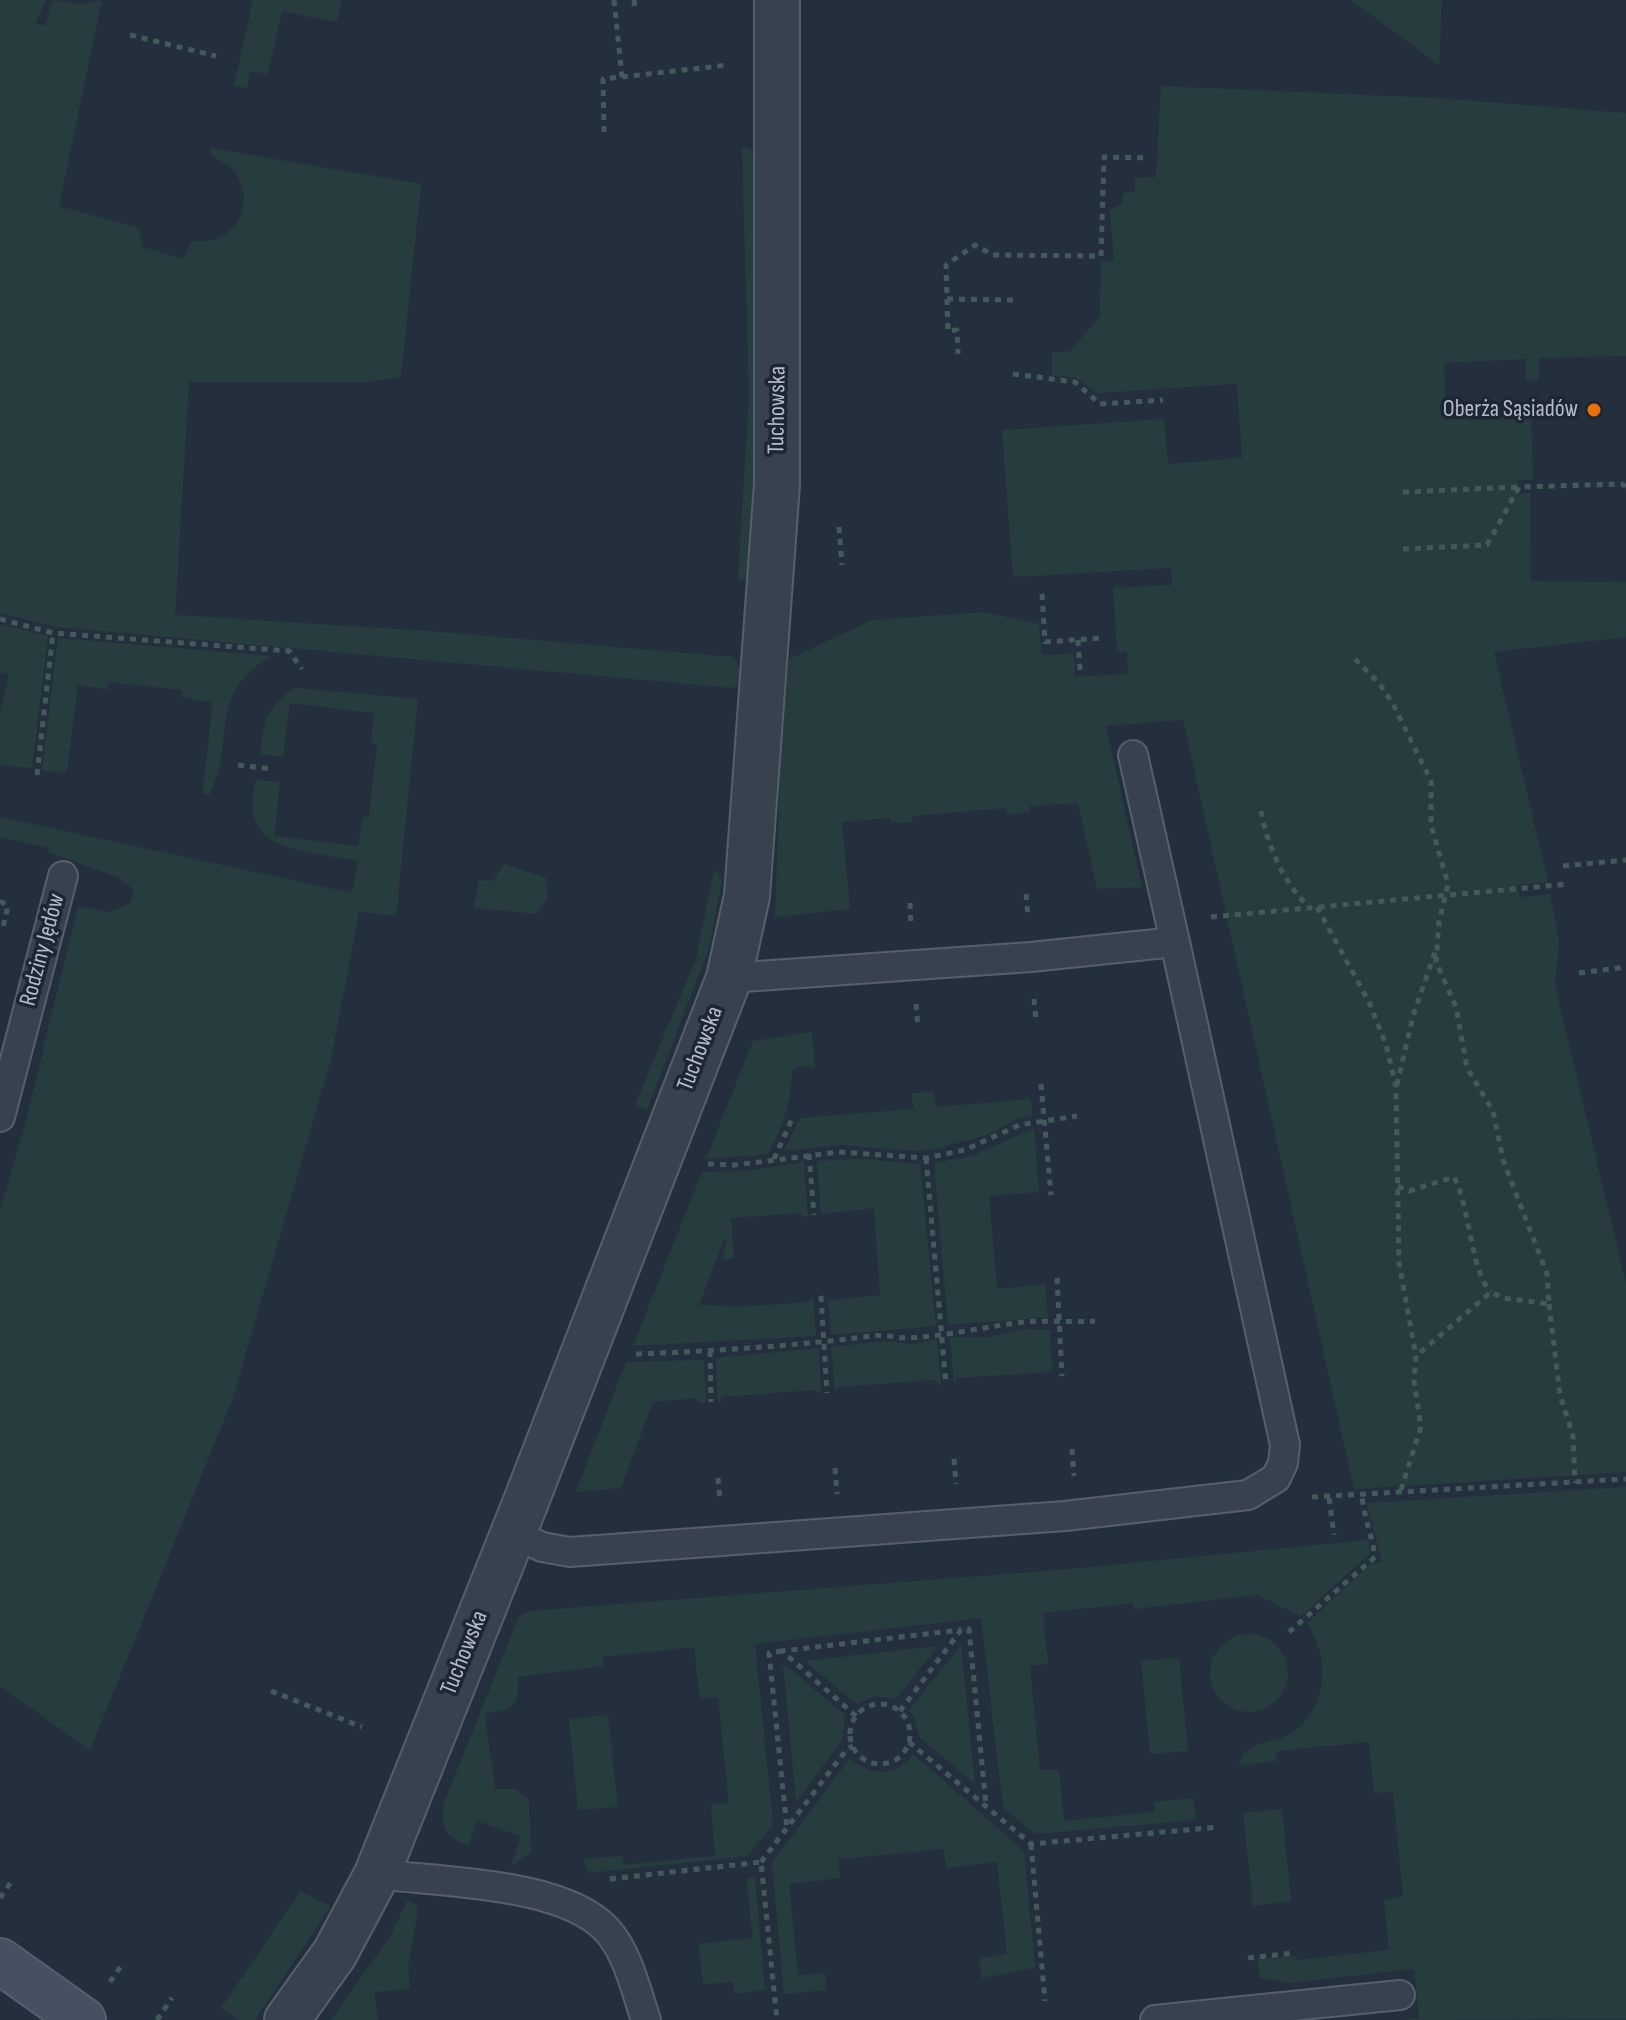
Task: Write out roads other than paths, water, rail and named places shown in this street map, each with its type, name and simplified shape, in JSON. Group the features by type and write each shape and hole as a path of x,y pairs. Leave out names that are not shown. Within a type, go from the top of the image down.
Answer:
{"street":[{"name":"Tuchowska","path":"287,2020 335,1953 377,1874 729,978 747,896 777,484 777,0"},
{"path":"0,1961 95,2003"}],"lane":[{"path":"513,1533 542,1547 570,1552 1065,1516 1248,1495 1276,1478 1283,1463 1285,1445 1133,755"},
{"name":"Rodziny Jędów","path":"0,1117 63,876"},
{"path":"729,978 1017,958 1173,934"},
{"path":"377,1874 508,1890 551,1899 591,1914 609,1933 624,1959 646,2020"},
{"path":"1155,2020 1400,1995"}],"place":[{"name":"Oberża Sąsiadów","path":"1594,410"}]}
